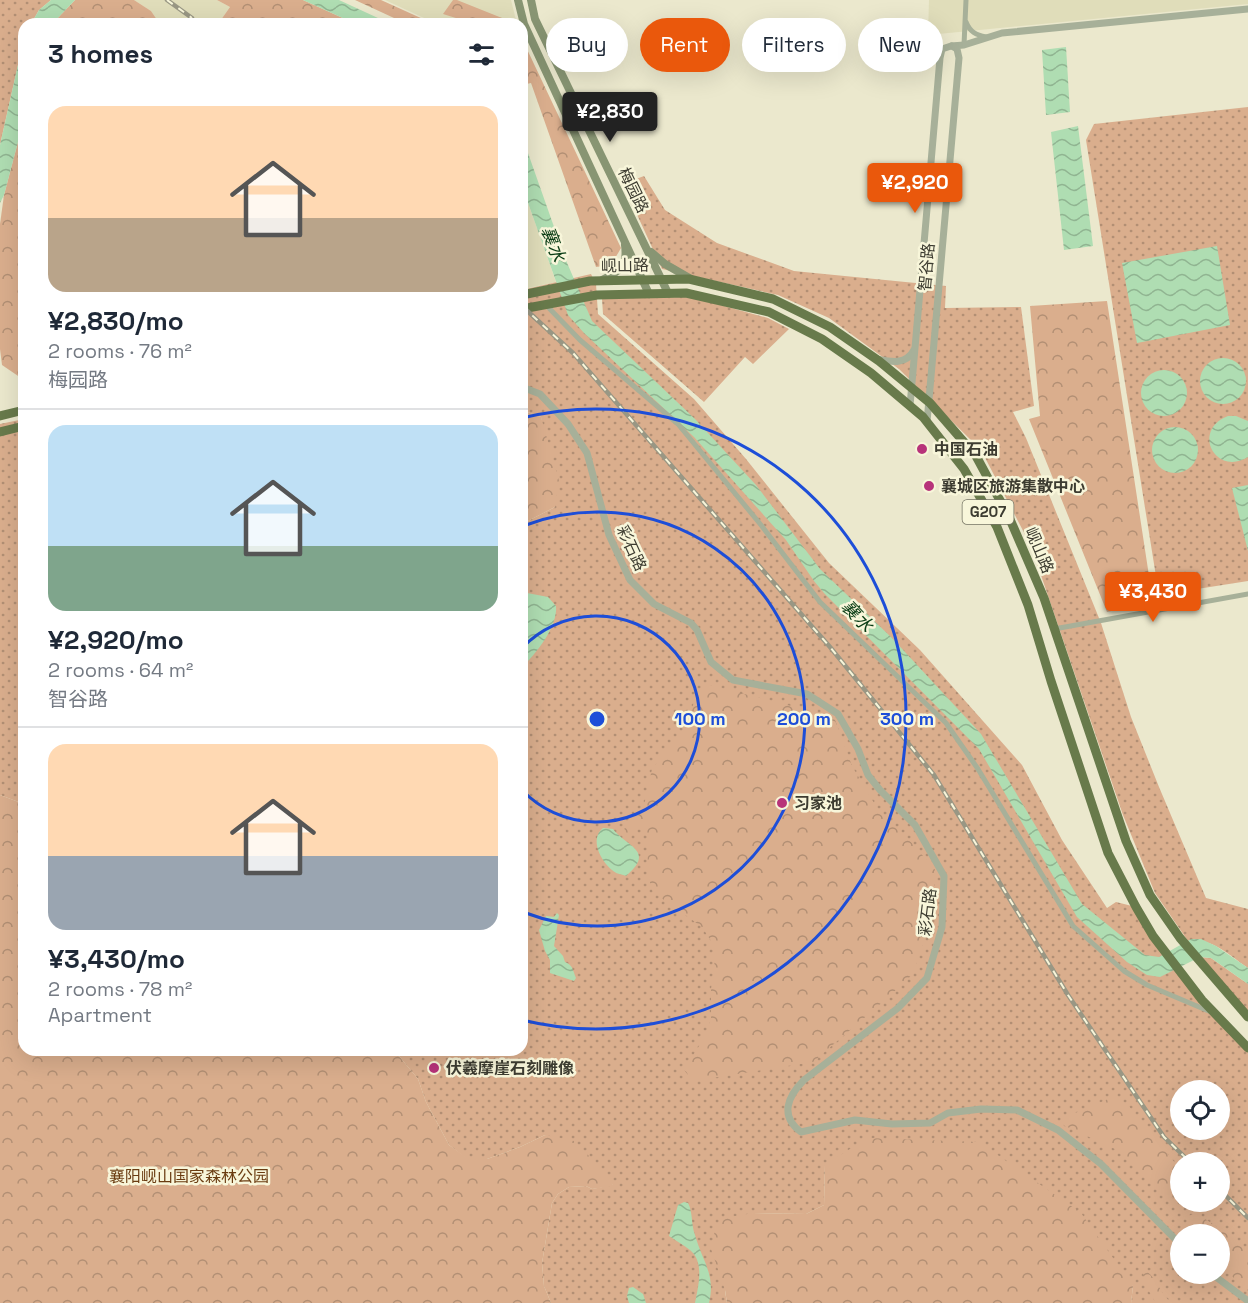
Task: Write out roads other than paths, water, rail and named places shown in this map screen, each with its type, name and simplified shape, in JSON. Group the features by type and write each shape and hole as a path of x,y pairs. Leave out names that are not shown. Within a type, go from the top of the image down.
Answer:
{"highway":[{"name":"岘山路","path":"528,294 590,281 662,279 692,280 773,299 830,327 876,359 930,403 976,456 1009,517 1044,598 1126,842 1149,895 1180,938 1248,1017"},
{"name":"岘山路","path":"528,308 597,295 686,293 769,312 822,339 871,373 927,422 964,469 997,527 1028,605 1108,853 1153,936 1216,1015"},
{"path":"0,416 18,412"},
{"path":"0,432 18,428"},
{"path":"1216,1015 1248,1048"}],"main road":[{"name":"梅园路","path":"518,0 522,18"},
{"name":"梅园路","path":"531,0 535,19 668,293"},
{"name":"梅园路","path":"528,33 650,294"},
{"path":"601,280 621,269 627,258 624,238"},
{"path":"647,248 665,264 692,280"}],"street":[{"path":"964,45 966,0"},
{"path":"951,46 964,45 1002,33 1248,9"},
{"path":"965,19 969,29 978,35 988,37"},
{"name":"智谷路","path":"910,406 940,58 942,49 951,46 957,49 959,58 927,422"},
{"path":"549,303 580,340 678,424 761,525 820,602 946,723 978,769 1073,926 1124,971 1147,985 1216,1015"},
{"path":"876,359 898,363 910,357 916,345"},
{"path":"930,388 937,404 957,434"},
{"name":"彩石路","path":"528,389 540,394 568,424 587,453 609,534 630,580 654,604 691,623 697,630 711,662 733,680 807,694 838,714 858,749 868,775 915,825 945,876 942,927 927,978 898,1008 804,1080 792,1092 787,1113 793,1126 801,1132 855,1120 892,1124 930,1123 948,1113 981,1109 1017,1110 1058,1130 1101,1164 1170,1234"},
{"path":"1054,629 1248,594"},
{"path":"1225,1284 1248,1301"}],"water":[{"path":"51,0 75,0 58,18 34,18 39,10"},
{"path":"303,0 339,0 378,18 343,18"},
{"path":"1066,47 1070,112 1046,115 1042,50"},
{"path":"18,65 18,142 0,203 0,145"},
{"path":"1078,126 1093,246 1064,250 1051,132"},
{"name":"襄水","path":"528,153 565,258 592,321 695,419 756,485 820,569 892,638 981,734 1082,904 1145,955 1159,957 1191,939 1201,939 1216,946 1248,968 1248,984 1211,958 1200,957 1160,977 1147,975 1127,962 1077,917 979,749 824,593 786,540 694,437 584,333 568,315 528,203"},
{"path":"1217,246 1230,325 1137,343 1122,263"},
{"path":"1228,358 1240,364 1245,372 1245,390 1240,398 1232,403 1218,404 1210,401 1203,394 1200,376 1203,368 1210,361"},
{"path":"1169,370 1181,376 1186,384 1186,402 1181,410 1173,415 1159,416 1151,413 1144,406 1141,388 1144,380 1151,373"},
{"path":"1228,416 1236,416 1248,421 1248,457 1236,462 1217,457 1209,440 1211,431 1217,423"},
{"path":"1180,427 1192,433 1197,441 1197,459 1192,467 1184,472 1170,473 1162,470 1155,463 1152,445 1155,437 1162,430"},
{"path":"1248,485 1248,551 1232,488"},
{"path":"528,593 548,597 556,606 556,614 550,631 528,661"},
{"path":"603,828 613,829 639,855 635,868 626,876 608,866 598,850 597,838"},
{"path":"557,913 559,915 554,946 565,962 570,965 576,978 574,981 550,973 550,960 539,930 546,916 554,917"},
{"path":"684,1202 690,1207 694,1231 711,1284 709,1303 695,1303 699,1268 695,1255 669,1236 678,1205"},
{"path":"633,1287 643,1294 646,1303 629,1303 627,1296 629,1288"}],"railway":[{"path":"167,0 192,18"},
{"path":"528,312 573,353 830,647 934,775 1068,995 1164,1137 1180,1152"},
{"path":"1230,1200 1248,1218"}],"place":[{"name":"中国石油","path":"922,449"},
{"name":"襄城区旅游集散中心","path":"929,486"},
{"name":"习家池","path":"782,803"},
{"name":"伏羲摩崖石刻雕像","path":"434,1068"}],"park label":[{"name":"襄阳岘山国家森林公园","path":"189,1176"}]}
